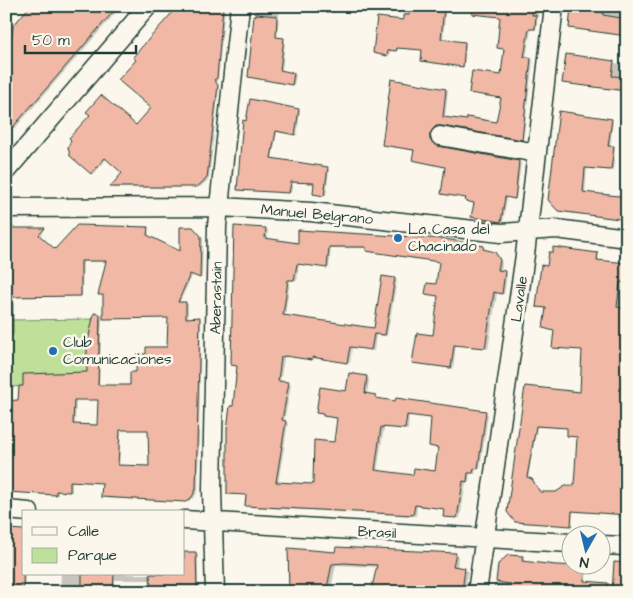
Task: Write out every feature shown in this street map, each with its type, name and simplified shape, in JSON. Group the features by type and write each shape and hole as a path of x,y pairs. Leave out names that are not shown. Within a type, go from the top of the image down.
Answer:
{"street":[{"path":"6,171 148,6"},
{"name":"Aberastain","path":"215,592 212,490 219,207 240,6"},
{"name":"Lavalle","path":"478,592 528,231 554,6"},
{"path":"440,136 537,153"},
{"path":"6,152 25,149"},
{"name":"Manuel Belgrano","path":"6,208 219,207 311,212 501,233 556,229 627,238"},
{"path":"6,510 22,511"},
{"name":"Brasil","path":"185,520 560,542"},
{"path":"610,545 627,546"}],"green space":[{"name":"Club Comunicaciones","path":"100,319 98,385 6,387 6,320"}],"building":[{"path":"30,6 118,6 6,135 6,80 13,26"},
{"path":"178,6 223,6 217,78 214,80 218,85 207,178 197,187 110,187 122,173 105,158 91,174 70,156 68,147 71,140 69,138 90,115 86,112 101,95 136,125 151,108 118,80 136,60 133,57"},
{"path":"410,6 444,7 441,39 465,42 463,67 421,61 422,50 397,48 396,51 388,50 387,56 373,53 377,17 403,20 403,15 409,15"},
{"path":"473,6 529,6 528,8 532,9 532,15 536,15 535,29 529,29 524,57 531,58 522,140 442,126 436,126 430,134 430,140 438,146 519,161 515,199 505,197 501,222 471,217 474,203 465,201 466,198 441,194 445,167 412,160 414,150 382,145 391,79 446,89 443,117 467,120 467,117 496,122 501,98 469,93 472,71 501,75 504,49 497,48 500,17 472,14"},
{"path":"571,7 603,12 603,15 627,19 627,36 569,28"},
{"path":"258,14 277,16 276,37 284,38 280,70 294,73 292,85 248,77 254,16"},
{"path":"566,54 614,61 612,76 627,77 627,91 562,83"},
{"path":"250,99 299,109 295,135 276,131 271,158 328,167 324,196 313,194 314,183 291,182 289,193 237,190 243,120 246,121"},
{"path":"559,111 612,119 608,146 614,146 611,170 585,168 583,192 627,197 627,220 558,211 548,200"},
{"path":"77,225 148,227 147,235 180,251 180,227 193,227 201,236 200,278 190,274 178,302 186,302 186,318 200,317 196,489 192,497 186,502 101,497 102,483 70,481 70,492 56,491 56,495 6,492 6,401 18,400 19,386 23,386 23,374 87,372 87,346 94,313 100,314 98,385 130,385 130,372 136,372 137,354 146,354 146,347 167,347 168,318 103,319 103,295 98,295 106,261 81,261 81,296 6,297 6,228 45,228 39,235 55,249","holes":["74,400 98,400 97,425 73,424","120,430 148,430 149,466 118,465"]},
{"path":"234,226 266,228 265,238 298,243 298,230 445,239 484,246 483,249 495,252 500,260 498,270 505,271 502,294 494,292 485,348 454,345 451,368 412,363 417,333 433,335 438,296 425,294 427,283 436,284 439,262 366,251 366,247 329,247 327,268 297,264 294,280 288,280 283,315 374,328 382,276 395,278 385,335 374,334 371,350 350,347 347,363 312,357 312,360 281,357 278,381 289,382 282,420 286,421 276,482 313,484 314,440 334,442 337,418 316,413 320,387 346,391 349,373 367,376 365,393 376,395 376,398 395,401 396,398 486,411 478,469 474,468 473,473 468,473 467,482 463,481 457,518 443,517 444,509 415,505 413,515 245,506 246,495 227,494 227,429 230,406 233,406 237,366 231,365","holes":["407,415 431,418 429,446 438,448 435,471 414,468 413,475 375,470 381,427 405,429"]},
{"path":"553,247 598,253 597,260 627,263 627,283 620,282 617,307 627,309 627,515 572,511 571,526 515,522 507,512 525,386 580,392 582,350 552,348 554,331 543,328 546,308 536,307 541,265 547,266 549,252 553,252","holes":["536,426 567,428 567,436 577,437 574,486 565,486 556,492 540,492 532,479 527,477"]},
{"path":"6,529 22,530 23,592 6,592"},
{"path":"336,547 456,553 453,566 465,568 462,592 371,592 377,565 344,563 332,564 326,592 289,592 288,548 335,552"},
{"path":"185,552 196,552 197,592 151,592 150,576 185,576"},
{"path":"508,555 523,556 522,561 560,565 560,576 584,576 584,581 608,583 607,592 509,592 511,584 496,582 498,564"},
{"path":"614,562 627,563 627,592 612,592"},
{"path":"82,576 114,576 113,591 82,589"}],"place":[{"name":"La Casa del Chacinado","path":"398,238"},
{"name":"Club Comunicaciones","path":"53,351"}]}
